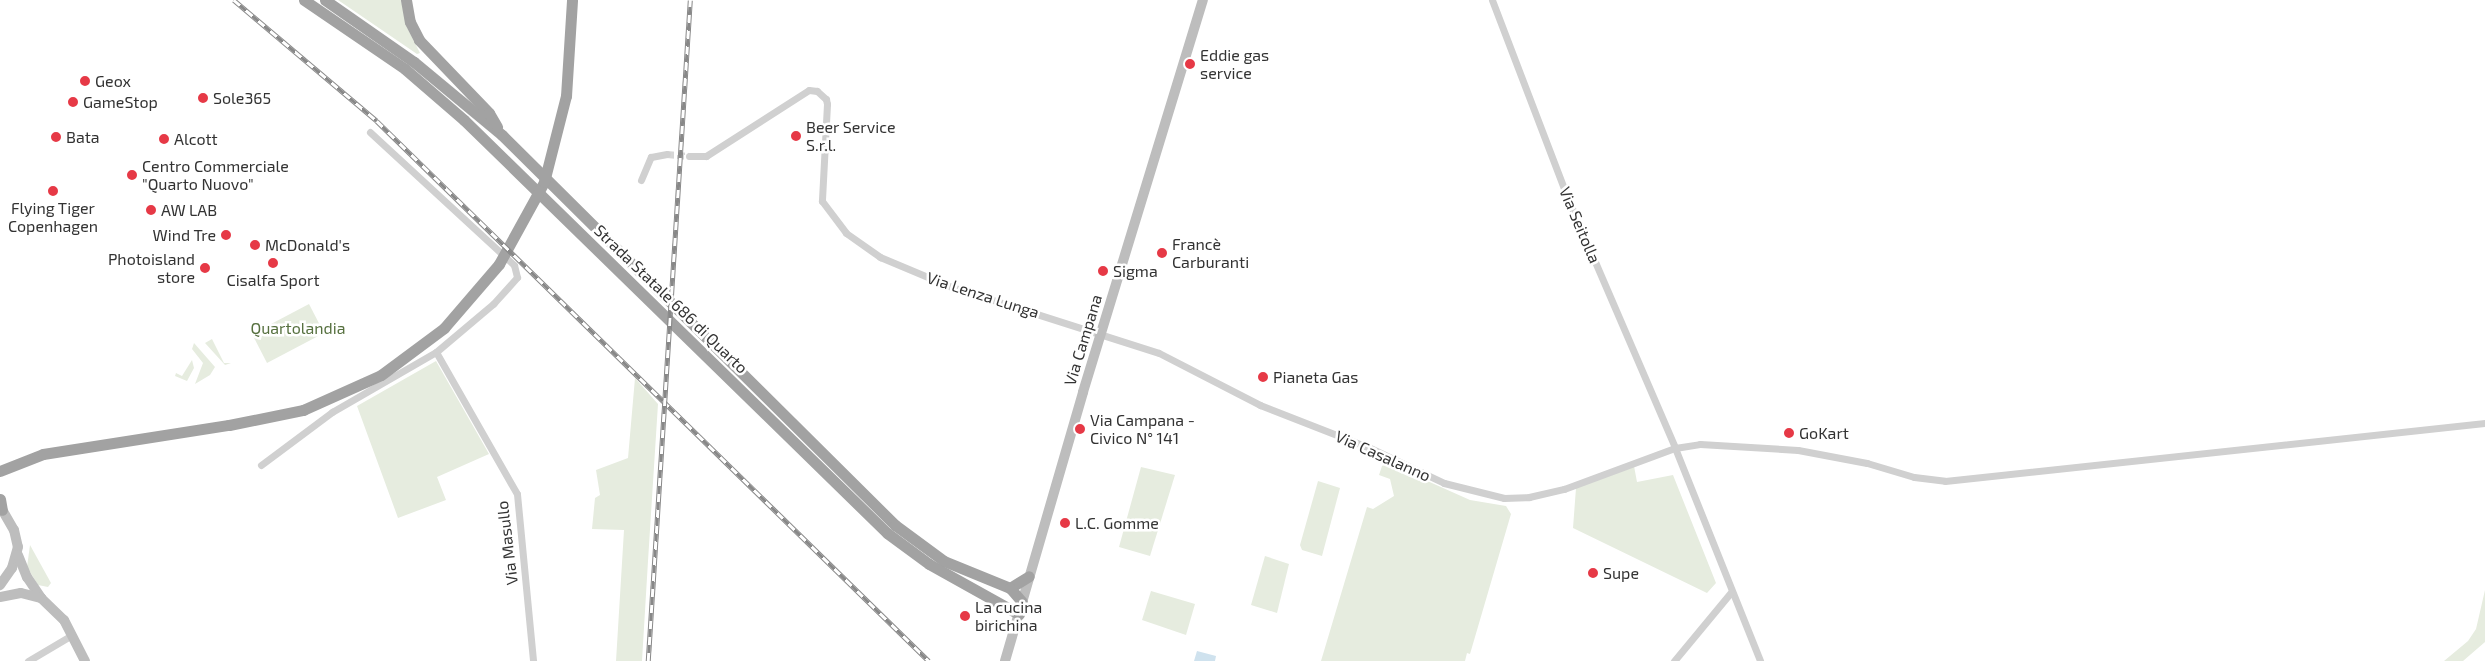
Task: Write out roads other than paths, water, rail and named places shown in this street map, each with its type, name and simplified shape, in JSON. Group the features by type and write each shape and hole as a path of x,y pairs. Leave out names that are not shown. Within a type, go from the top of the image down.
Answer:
{"highway":[{"name":"Strada Statale 686 di Quarto","path":"304,0 405,69 464,120 887,533 929,564 1019,614"},
{"name":"Strada Statale 686 di Quarto","path":"324,0 414,62 502,135 895,525 944,560 981,579 1010,588"},
{"path":"406,0 410,22 419,40 489,113 502,135"},
{"path":"0,480 3,470 43,454 266,419 342,395 381,375 444,328 499,264 535,202 560,125 571,48 572,0"},
{"path":"1022,602 1010,588 1029,576"}],"main road":[{"name":"Via Campana","path":"1005,661 1100,334 1203,0"},
{"path":"1,505 18,538 18,555 27,577 41,598 60,615 85,661"},
{"path":"0,585 18,555"},
{"path":"0,597 21,593 41,598"}],"street":[{"name":"Via Seitolla","path":"1492,0 1568,199 1675,448 1760,661"},
{"name":"Via Lenza Lunga","path":"689,156 706,156 809,90 818,91 826,99 827,104 822,201 850,237 880,257 949,286 1100,334"},
{"path":"262,465 332,412 436,352 493,304 516,280 517,270 407,162 370,132"},
{"path":"641,180 651,157 667,154"},
{"name":"Via Casalanno","path":"1100,334 1159,353 1260,406 1368,447 1444,483 1476,494 1504,498 1538,495 1564,488 1675,448 1721,444 1798,450 1867,463 1914,477 1945,481 2485,423"},
{"name":"Via Masullo","path":"436,352 517,494 533,661"},
{"path":"1674,661 1731,592"},
{"path":"28,661 72,635"}],"water":[{"path":"1197,651 1216,656 1215,661 1194,661"}],"tunnel":[{"path":"667,154 689,156"}],"railway":[{"path":"234,0 377,121 929,661"},
{"path":"648,661 690,0"}],"place":[{"name":"Eddie gas service","path":"1190,64"},
{"name":"Geox","path":"85,81"},
{"name":"Sole365","path":"203,98"},
{"name":"GameStop","path":"73,102"},
{"name":"Beer Service S.r.l.","path":"796,136"},
{"name":"Bata","path":"56,137"},
{"name":"Alcott","path":"164,139"},
{"name":"Centro Commerciale \"Quarto Nuovo\"","path":"132,175"},
{"name":"Flying Tiger Copenhagen","path":"53,191"},
{"name":"AW LAB","path":"151,210"},
{"name":"Wind Tre","path":"226,235"},
{"name":"McDonald's","path":"255,245"},
{"name":"Francè Carburanti","path":"1162,253"},
{"name":"Cisalfa Sport","path":"273,263"},
{"name":"Photoisland store","path":"205,268"},
{"name":"Sigma","path":"1103,271"},
{"name":"Pianeta Gas","path":"1263,377"},
{"name":"Via Campana - Civico N° 141","path":"1080,429"},
{"name":"GoKart","path":"1789,433"},
{"name":"L.C. Gomme","path":"1065,523"},
{"name":"Supe","path":"1593,573"},
{"name":"La cucina birichina","path":"965,616"}],"park label":[{"name":"Quartolandia","path":"298,328"}]}
